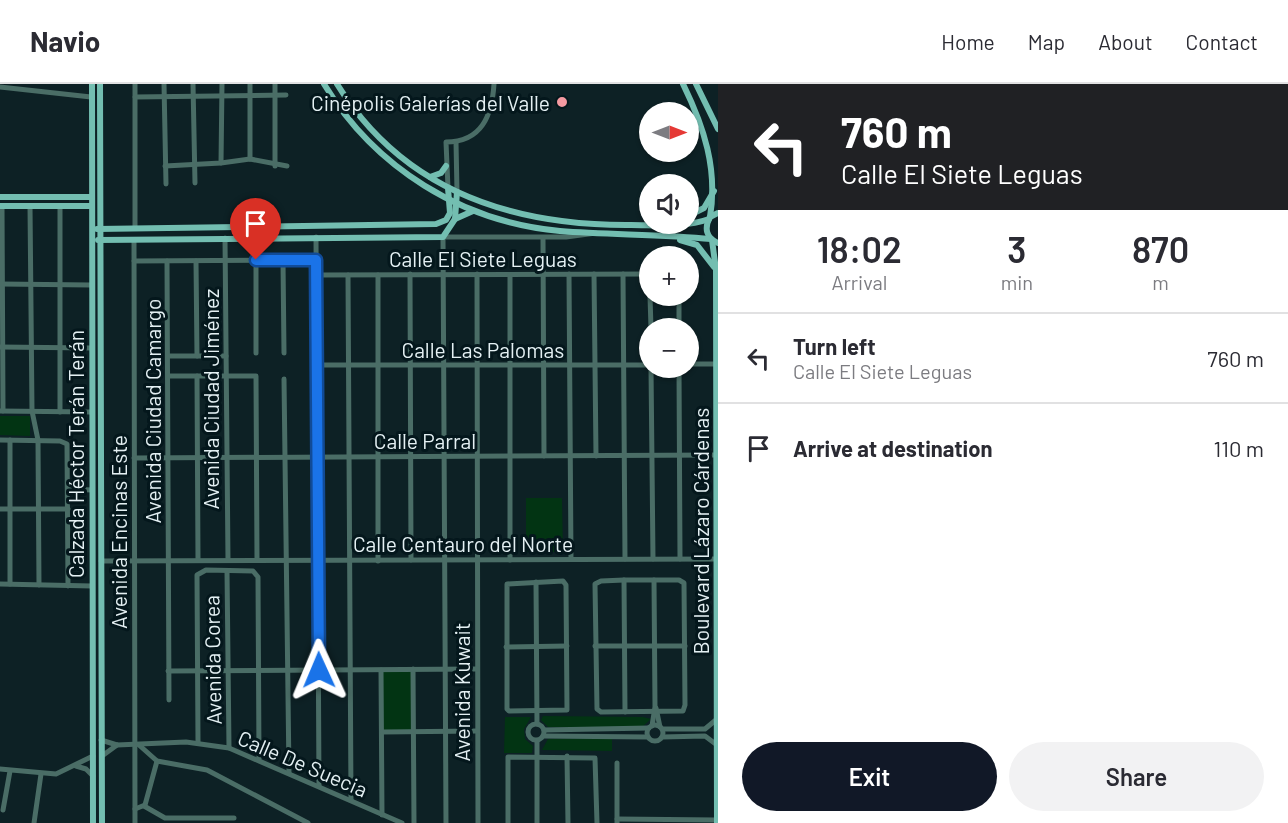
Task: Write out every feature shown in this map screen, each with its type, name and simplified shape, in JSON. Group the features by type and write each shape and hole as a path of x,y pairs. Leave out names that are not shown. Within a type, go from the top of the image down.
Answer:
{"main road":[{"name":"Calzada Héctor Terán Terán","path":"92,84 93,823"},
{"name":"Calzada Héctor Terán Terán","path":"100,84 102,823"},
{"path":"324,84 332,98 360,133 387,159 449,201 473,211 543,228 714,241"},
{"path":"337,84 345,98 398,155 448,188 489,206 550,221 639,224"},
{"path":"683,84 710,142 716,185 709,218"},
{"path":"696,84 718,129"},
{"path":"332,98 345,98"},
{"path":"690,99 703,112 710,111"},
{"path":"429,177 441,173 446,166"},
{"path":"699,210 704,208 716,185"},
{"path":"91,229 439,224 448,217 448,188"},
{"path":"92,241 257,237 442,237 455,219 457,192"},
{"path":"0,197 91,198"},
{"path":"74,198 74,206"},
{"path":"1,206 91,206"},
{"path":"455,219 473,211"},
{"path":"699,221 718,213"},
{"name":"Boulevard Lázaro Cárdenas","path":"709,218 707,232 714,241 716,270 717,821"},
{"path":"602,232 621,229 622,225"},
{"path":"257,237 264,234 264,226"},
{"path":"278,237 275,229 282,226"},
{"path":"665,236 697,245 716,270"},
{"path":"92,348 96,353 100,377"},
{"path":"92,516 94,549 101,561"},
{"path":"92,586 98,593 98,631 101,636"}],"street":[{"path":"135,84 135,228"},
{"path":"164,84 166,184"},
{"path":"193,84 195,183"},
{"path":"221,164 222,84"},
{"path":"250,84 250,159"},
{"path":"275,84 275,166"},
{"path":"448,188 446,142 456,142 474,133 489,118 494,84"},
{"path":"0,87 92,97"},
{"path":"135,97 286,95"},
{"path":"456,142 457,192"},
{"path":"165,166 221,164 250,159 275,166 287,166"},
{"path":"1,206 1,411 91,412"},
{"path":"30,206 32,411 38,440 39,585"},
{"path":"60,206 60,411"},
{"path":"446,823 442,237 543,238 589,236 602,232"},
{"path":"316,237 319,786"},
{"name":"Avenida Ciudad Jiménez","path":"225,238 228,560"},
{"path":"543,238 544,456"},
{"name":"Avenida Encinas Este","path":"134,240 134,561 137,745 135,823"},
{"path":"256,260 256,352"},
{"path":"134,261 316,260"},
{"name":"Avenida Ciudad Camargo","path":"167,261 169,700"},
{"path":"196,261 197,356"},
{"path":"283,261 284,353"},
{"path":"410,274 411,560"},
{"name":"Avenida Kuwait","path":"477,274 478,823"},
{"path":"510,274 510,560"},
{"path":"569,274 571,559"},
{"path":"594,274 596,456"},
{"path":"623,274 625,559"},
{"name":"Calle El Siete Leguas","path":"316,275 639,274"},
{"path":"348,275 351,800"},
{"path":"378,275 378,561"},
{"path":"1,284 92,285"},
{"path":"1,347 92,348"},
{"path":"168,356 226,356"},
{"path":"699,364 716,364"},
{"name":"Calle Las Palomas","path":"316,365 639,366"},
{"path":"169,376 256,376 257,560"},
{"path":"197,376 198,560"},
{"path":"650,378 653,559"},
{"path":"679,378 680,559"},
{"path":"284,379 289,772"},
{"path":"0,440 63,441 68,447 68,586"},
{"path":"10,440 10,584"},
{"name":"Calle Parral","path":"134,458 716,455"},
{"path":"68,489 92,490"},
{"path":"0,509 68,509"},
{"name":"Calle Centauro del Norte","path":"101,561 717,559"},
{"path":"198,742 197,575 206,570 253,571 257,574 259,759"},
{"name":"Avenida Corea","path":"227,571 229,748"},
{"path":"624,580 625,712"},
{"path":"648,737 655,710 654,580"},
{"path":"654,580 679,580 684,586 685,707 681,711 601,712 596,706 595,587 598,582 654,580"},
{"path":"563,581 566,585 567,707 565,711 509,711 507,709 506,586 512,582 536,582 563,581"},
{"path":"536,582 537,724 544,733"},
{"path":"0,584 92,586"},
{"path":"506,647 567,646"},
{"path":"595,646 685,646"},
{"path":"413,669 414,823"},
{"path":"168,671 477,669"},
{"path":"381,670 382,815"},
{"path":"655,710 662,737"},
{"path":"600,733 650,727 705,729 717,719"},
{"path":"537,724 530,727 528,733 531,739 537,741"},
{"path":"381,732 477,731"},
{"path":"537,823 537,741 544,733 600,733 648,737 655,741 662,737 705,736 717,745"},
{"name":"Calle De Suecia","path":"101,740 117,745 198,742 229,748 289,772 402,823"},
{"path":"102,756 117,745"},
{"path":"137,745 157,760 207,770 308,823"},
{"path":"0,769 41,774 62,773 93,756"},
{"path":"508,823 507,760 510,756 594,757 597,823"},
{"path":"567,756 568,823"},
{"path":"144,806 157,760"},
{"path":"617,763 617,821 717,821"},
{"path":"76,766 86,769 93,776"},
{"path":"3,810 10,771"},
{"path":"34,823 41,774"},
{"path":"135,809 144,806 162,817 234,818"}],"green space":[{"path":"0,416 30,416 30,436 0,435"},
{"path":"526,498 562,498 563,552 526,552"},
{"path":"382,670 413,670 413,731 382,731"},
{"path":"543,716 651,719 642,727 548,727 541,720"},
{"path":"505,717 531,717 524,729 525,739 533,746 532,753 504,753"},
{"path":"612,738 612,751 542,750 548,739"}],"place":[{"name":"Cinépolis Galerías del Valle","path":"562,102"}],"route":[{"path":"256,260 316,260 319,670"}]}
